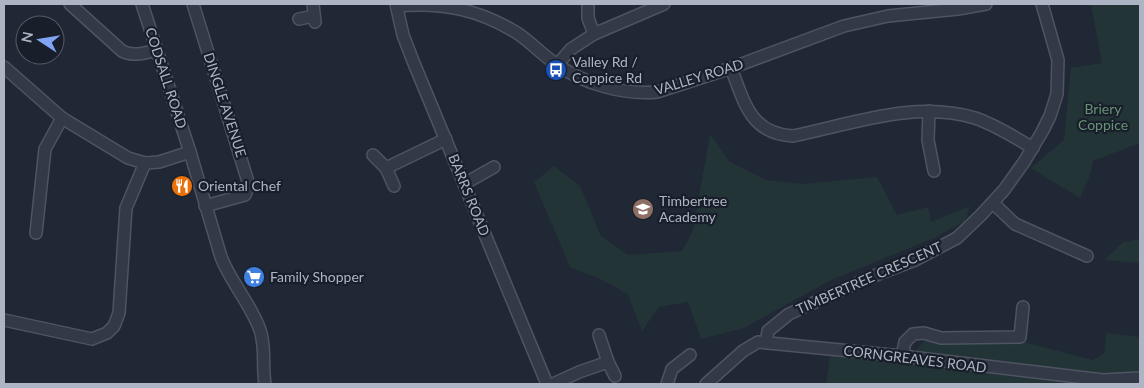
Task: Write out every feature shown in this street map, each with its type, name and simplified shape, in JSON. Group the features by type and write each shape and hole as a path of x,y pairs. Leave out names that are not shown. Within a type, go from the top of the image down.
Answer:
{"street":[{"path":"70,4 127,54 136,55 157,50"},
{"name":"CODSALL ROAD","path":"142,4 225,267 250,309 260,331 266,384"},
{"name":"DINGLE AVENUE","path":"193,4 249,185 245,195 206,206"},
{"path":"299,20 315,19 313,4"},
{"name":"VALLEY ROAD","path":"397,5 420,4 463,8 518,34 557,65 591,82 636,93 657,92 731,68 844,26 936,8 986,4"},
{"path":"588,4 588,18 594,34"},
{"path":"557,65 571,49 594,34 664,4"},
{"name":"TIMBERTREE CRESCENT","path":"766,342 768,331 789,314 866,279 915,260 957,238 993,203 1033,148 1050,116 1057,94 1056,49 1042,4"},
{"name":"BARRS ROAD","path":"397,5 403,35 547,384"},
{"path":"4,68 62,118 128,158 145,163 159,162 190,152"},
{"path":"731,68 751,115 764,128 778,134 792,136 904,112 952,113 984,122 1033,148"},
{"path":"929,112 928,140 934,171"},
{"path":"36,233 45,149 62,118"},
{"path":"386,168 446,139"},
{"path":"373,155 386,168 394,186"},
{"path":"4,320 92,339 107,333 114,326 119,313 126,208 145,163"},
{"path":"464,184 494,167"},
{"path":"993,203 1015,224 1087,256"},
{"path":"902,356 905,342 913,334 924,333 941,338 1020,337 1023,307"},
{"path":"599,335 615,376"},
{"name":"CORNGREAVES ROAD","path":"706,384 751,345 758,342 902,356 1103,380 1140,378"},
{"path":"667,384 672,369 690,355"},
{"path":"553,384 608,362"}],"green space":[{"name":"Briery Coppice","path":"1091,4 1140,4 1140,143 1093,161 1090,175 1080,198 1031,168 1064,140 1071,68 1102,63"},
{"path":"710,134 729,161 766,180 803,184 877,177 897,215 928,207 931,222 970,206 965,221 934,238 829,281 744,328 701,339 688,302 659,307 642,331 628,294 600,279 570,267 534,182 554,166 580,186 601,236 628,255 682,251 693,231"},
{"path":"1140,239 1140,263 1105,260 1123,242"},
{"path":"1106,333 1140,337 1140,374 1104,376 923,354 917,349 925,340 1020,341 1093,360 1105,353"},
{"path":"830,355 1077,384 826,384"}],"place":[{"name":"Valley Rd / Coppice Rd","path":"556,70"},
{"name":"Oriental Chef","path":"182,186"},
{"name":"Timbertree Academy","path":"643,209"},
{"name":"Family Shopper","path":"254,277"}]}
